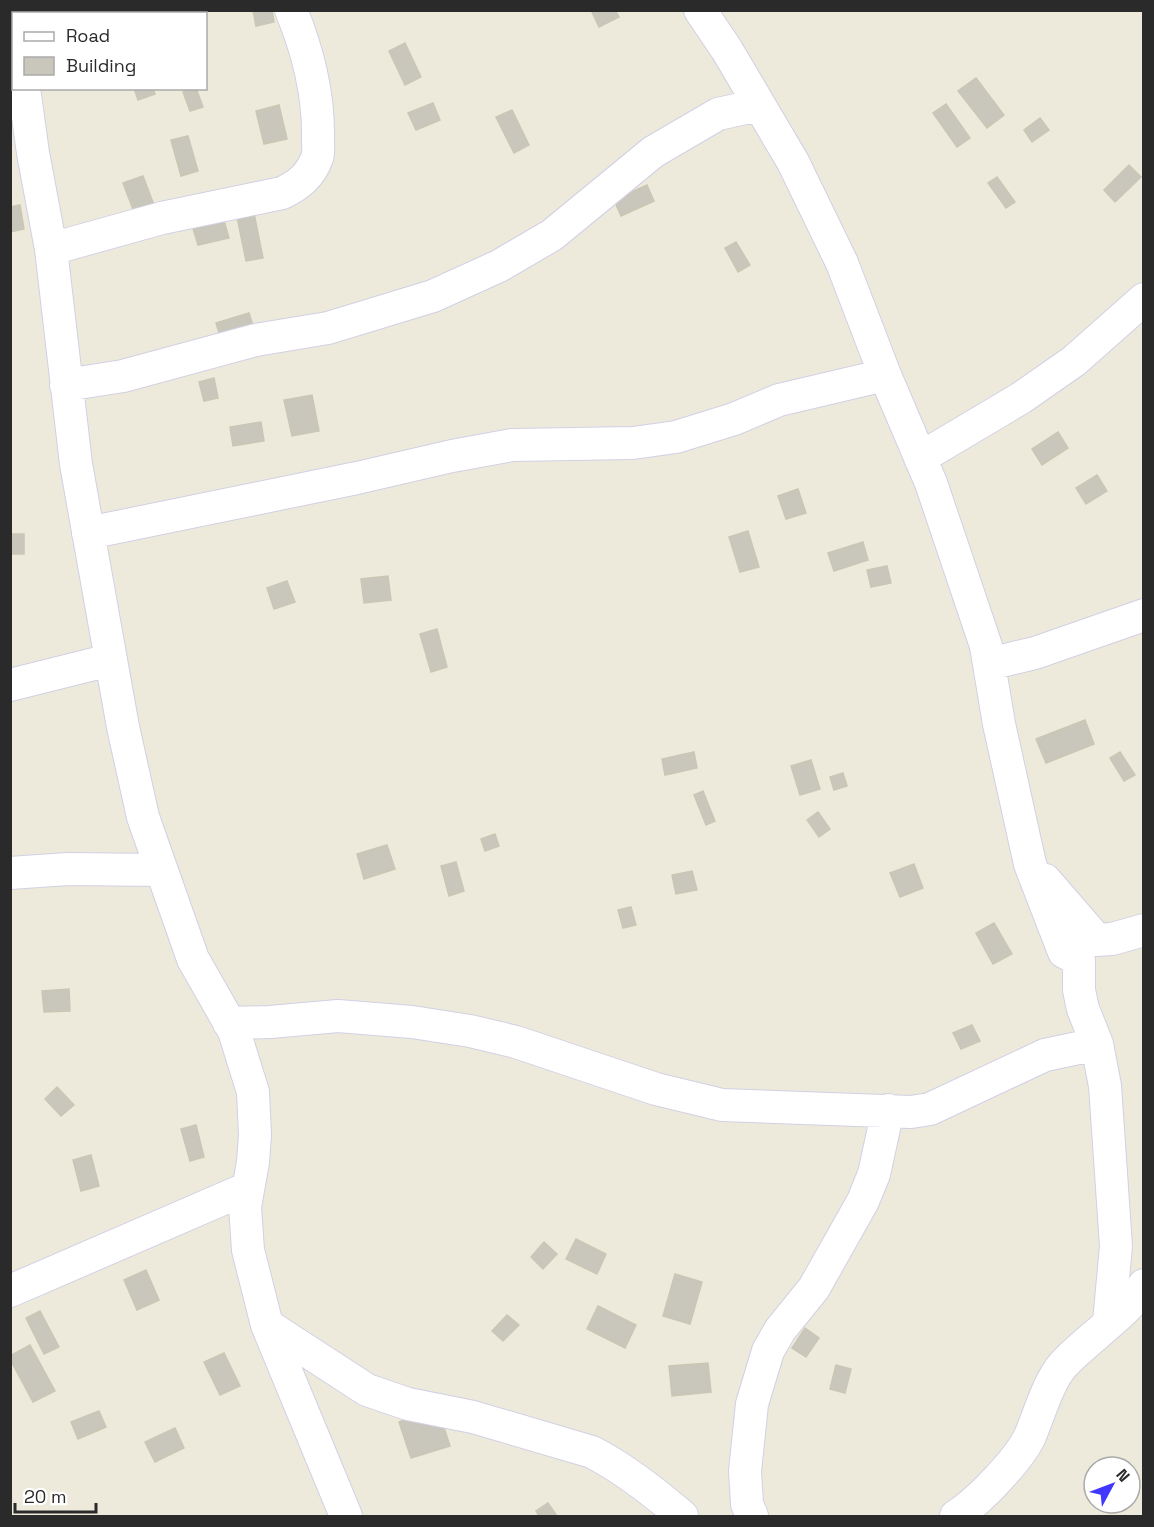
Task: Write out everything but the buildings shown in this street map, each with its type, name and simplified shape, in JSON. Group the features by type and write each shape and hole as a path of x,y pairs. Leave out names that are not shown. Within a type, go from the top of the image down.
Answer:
{"street":[{"path":"51,249 162,218 282,193 297,185 308,175 318,156 318,114 303,38 291,10"},
{"path":"700,10 727,50 793,162 842,263 885,375 931,483 986,646 999,724 1030,864 1064,952 1079,960 1079,990 1083,1009 1097,1044 1105,1086 1116,1246 1108,1322"},
{"path":"24,90 33,153 51,249 76,464 110,660 143,817 193,959 234,1031 253,1092 255,1135 245,1207 248,1250 267,1324 346,1516"},
{"path":"66,385 123,376 256,340 328,328 433,296 499,266 552,235 653,152 699,125 718,114 759,105"},
{"path":"920,458 1021,398 1074,361 1143,299"},
{"path":"88,533 512,445 633,443 676,437 734,419 779,400 826,387 850,384 885,375"},
{"path":"989,664 1035,653 1143,615"},
{"path":"10,685 110,660"},
{"path":"1030,864 1097,940 1112,939 1143,930"},
{"path":"10,873 68,869 161,870"},
{"path":"229,1023 338,1016 424,1024 471,1031 516,1042 656,1089 722,1105 911,1112 930,1109 1045,1055 1097,1044"},
{"path":"752,1516 747,1504 745,1471 752,1404 768,1351 780,1330 814,1288 863,1201 874,1174 888,1110"},
{"path":"10,1291 248,1188"},
{"path":"956,1516 996,1481 1020,1452 1029,1439 1061,1368 1134,1299 1143,1285"},
{"path":"267,1324 367,1390 408,1404 473,1417 592,1452 609,1461 657,1495 682,1516"}]}
